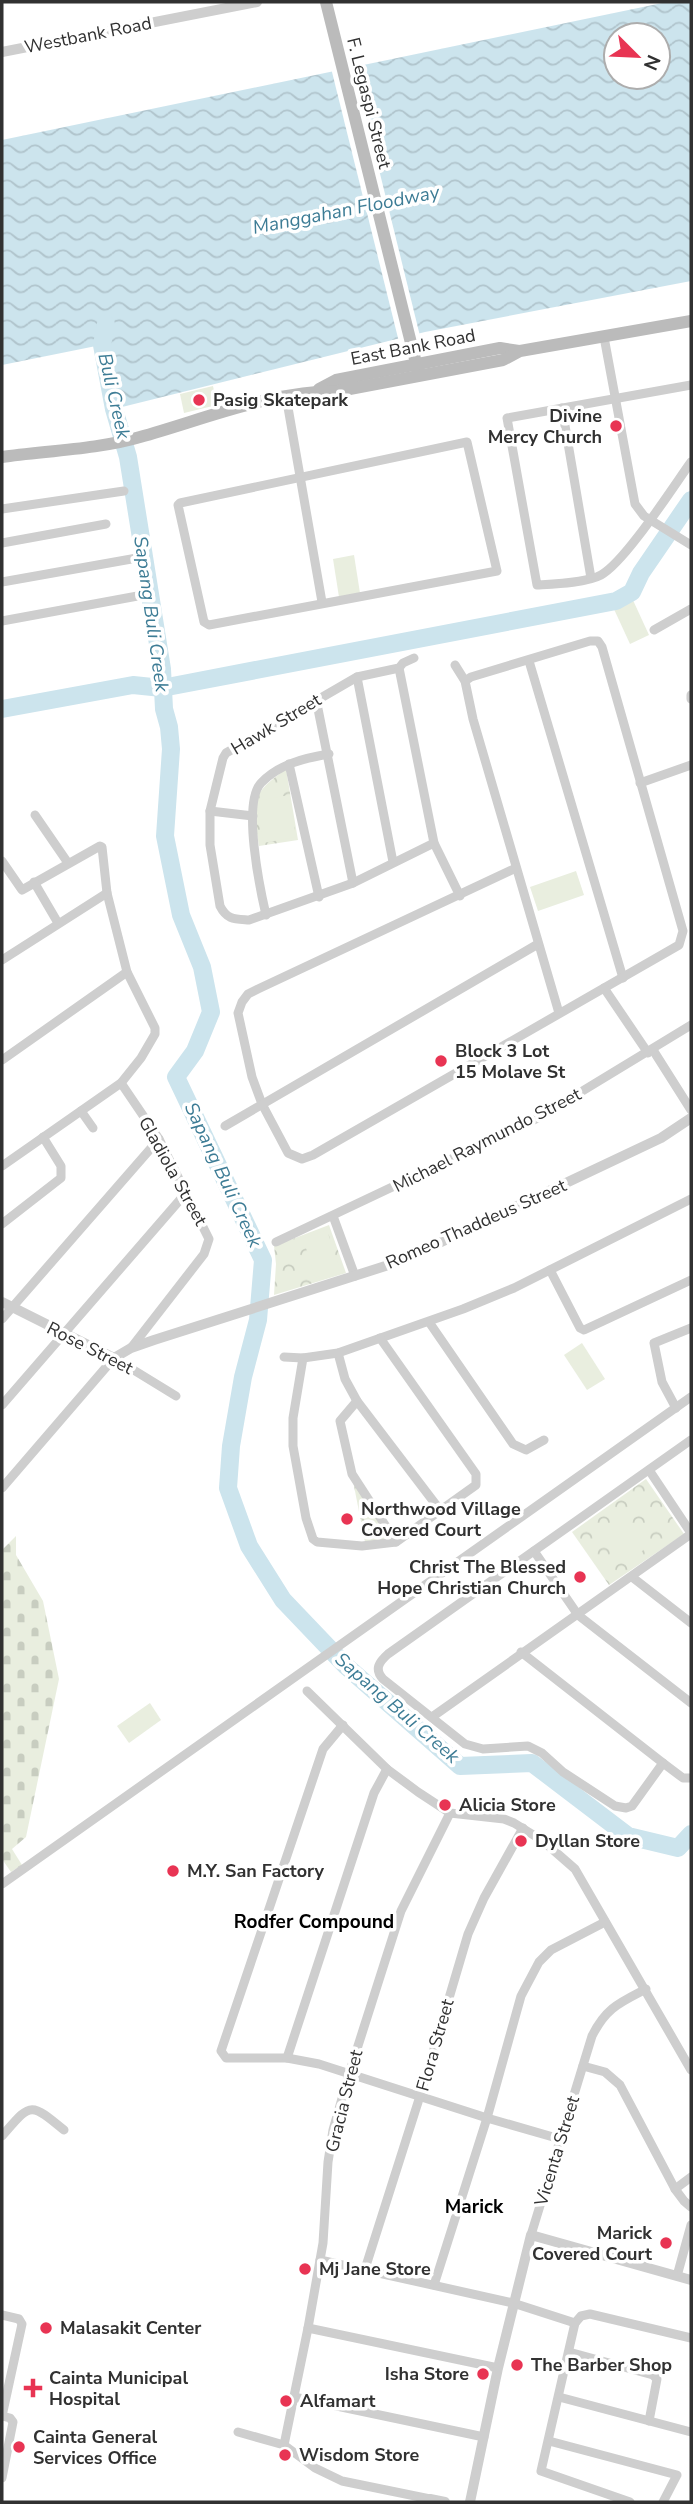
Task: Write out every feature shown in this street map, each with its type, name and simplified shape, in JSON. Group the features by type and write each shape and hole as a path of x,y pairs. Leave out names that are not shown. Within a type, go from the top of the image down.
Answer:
{"main road":[{"name":"F. Legaspi Street","path":"327,7 417,369"},
{"name":"East Bank Road","path":"2,457 134,439 235,408 286,396 315,391 339,391 417,369 503,360 520,351 691,321"}],"street":[{"name":"Westbank Road","path":"2,52 257,2"},
{"path":"604,337 632,496 638,511 691,545"},
{"path":"691,385 507,418 537,585 601,575 625,552 691,462"},
{"path":"286,396 322,603"},
{"path":"562,408 592,578"},
{"path":"467,442 497,571 209,625 204,622 178,505 210,495 300,477 467,442"},
{"path":"2,509 124,491"},
{"path":"2,543 106,524"},
{"path":"2,582 137,558"},
{"path":"2,621 143,594"},
{"path":"654,629 691,609"},
{"path":"465,681 590,641 598,641 603,647 639,783 683,931 679,945 302,1159 288,1153 262,1104 252,1077 238,1013 242,1002 258,989 516,868"},
{"name":"Hawk Street","path":"414,658 399,668 357,677 226,753 210,811 210,845 220,906 224,914 232,919 249,920 353,883 434,843"},
{"path":"529,661 623,978"},
{"path":"455,665 465,681 473,719 559,1013"},
{"path":"399,668 434,843 460,896"},
{"path":"357,677 393,862"},
{"path":"316,699 353,883"},
{"path":"265,915 259,884 253,797 260,784 289,764 329,754"},
{"path":"289,764 318,897"},
{"path":"639,783 691,765"},
{"path":"210,811 253,816"},
{"path":"35,816 68,863"},
{"path":"2,861 22,890 100,846 103,849 107,893 127,972 155,1028 155,1034 141,1058 121,1083 2,1166"},
{"path":"34,882 58,923"},
{"path":"2,960 107,893"},
{"path":"225,1126 538,944"},
{"path":"2,1060 127,972"},
{"path":"604,988 691,1110"},
{"name":"Michael Raymundo Street","path":"276,1242 526,1124 691,1025"},
{"name":"Gladiola Street","path":"2,1488 114,1358 131,1348 208,1247 206,1232 159,1139 121,1083"},
{"path":"81,1111 93,1128"},
{"name":"Romeo Thaddeus Street","path":"131,1348 401,1261 661,1138 691,1118"},
{"path":"2,1224 61,1178 61,1166 43,1137"},
{"path":"2,1319 7,1305 159,1139"},
{"path":"2,1405 185,1194"},
{"path":"284,1357 303,1358 338,1353 429,1322 514,1288 691,1199"},
{"path":"333,1216 355,1276"},
{"path":"550,1270 580,1328 588,1329 691,1280"},
{"name":"Rose Street","path":"7,1305 114,1358 176,1396"},
{"path":"429,1322 513,1444 526,1450 544,1440"},
{"path":"676,1408 662,1382 654,1343 691,1328"},
{"path":"303,1358 293,1418 293,1446 306,1518 313,1539 340,1546 396,1542 476,1485 478,1480 380,1338"},
{"path":"338,1353 345,1379 357,1401 440,1510"},
{"path":"2,1884 691,1397"},
{"path":"357,1401 340,1421 352,1474 396,1542"},
{"path":"663,1763 632,1805 620,1808 528,1746 483,1749 465,1744 383,1679 379,1674 379,1662 691,1440"},
{"path":"432,1717 691,1534 649,1470"},
{"path":"534,1552 578,1615 691,1703"},
{"path":"632,1577 691,1623"},
{"path":"521,1652 663,1763 684,1778 691,1778"},
{"path":"307,1691 387,1769 450,1813 504,1819 543,1841 575,1869 691,2070"},
{"path":"343,1725 323,1749 221,2051 226,2058 287,2058 319,2064 560,2139"},
{"path":"287,2058 374,1793 387,1769"},
{"name":"Gracia Street","path":"284,2445 309,2328 320,2260 333,2130 401,1911 450,1813"},
{"name":"Flora Street","path":"365,2269 468,1934 484,1898 523,1828"},
{"path":"434,2285 521,1996 539,1962 551,1950 605,1922"},
{"name":"Vicenta Street","path":"470,2502 513,2303 592,2036 606,2013 615,2005 646,1989"},
{"path":"583,2066 605,2072 620,2085 675,2189 691,2207"},
{"path":"2,2136 24,2111 30,2108 41,2111 64,2130"},
{"path":"675,2189 691,2177"},
{"path":"677,2276 691,2225"},
{"path":"531,2235 691,2280"},
{"path":"320,2260 513,2303 575,2323"},
{"path":"630,2502 541,2471 575,2323 581,2316 590,2314 691,2338"},
{"path":"2,2315 19,2319 22,2324 2,2416 10,2418 13,2423 2,2478"},
{"path":"309,2328 498,2368"},
{"path":"569,2352 653,2375 657,2383 649,2421"},
{"path":"294,2397 484,2437"},
{"path":"559,2397 691,2432"},
{"path":"238,2432 284,2445 315,2468 335,2478 430,2501 445,2502"},
{"path":"548,2441 677,2475 663,2502"}],"green space":[{"name":"Pasig Skatepark","path":"213,386 217,405 184,413 180,394"},
{"path":"354,555 360,593 339,597 333,559"},
{"path":"632,598 649,635 630,644 613,607"},
{"path":"286,769 298,840 259,846 255,819 256,801 265,786"},
{"path":"289,795 296,837 263,843 256,801"},
{"path":"576,871 584,895 538,911 530,887"},
{"path":"329,1225 346,1273 274,1295 274,1246"},
{"path":"327,1230 340,1270 315,1278 303,1238"},
{"path":"582,1343 605,1379 587,1390 564,1355"},
{"path":"646,1479 684,1534 609,1585 572,1532"},
{"path":"353,1481 391,1541 365,1542"},
{"path":"626,1520 646,1548 628,1562 608,1534"},
{"path":"16,1536 16,1555 43,1601 59,1679 26,1837 12,1849 22,1865 11,1872 2,1859 2,1550"},
{"path":"150,1703 161,1720 129,1743 117,1726"}],"water":[{"path":"667,2 691,2 691,281 425,332 114,409 101,345 2,365 2,140"}],"pier":[{"path":"353,64 420,336 399,342 331,68"}],"waterway":[{"name":"Sapang Buli Creek","path":"106,324 102,345 114,409 128,457 162,669 164,709 169,727 171,749 165,836 181,915 202,967 211,1012 195,1051 176,1077 263,1260 258,1320 243,1377 231,1446 228,1488 249,1546 283,1600 346,1666 460,1766 532,1763 628,1836 678,1848 691,1834"},
{"path":"2,709 133,685 162,688 616,601 632,592 641,573 691,500"}],"place":[{"name":"Pasig Skatepark","path":"199,400"},
{"name":"Divine Mercy Church","path":"616,426"},
{"name":"Block 3 Lot 15 Molave St","path":"441,1061"},
{"name":"Northwood Village Covered Court","path":"347,1519"},
{"name":"Christ The Blessed Hope Christian Church","path":"580,1577"},
{"name":"Alicia Store","path":"445,1805"},
{"name":"Dyllan Store","path":"521,1841"},
{"name":"M.Y. San Factory","path":"173,1871"},
{"name":"Marick Covered Court","path":"666,2243"},
{"name":"Mj Jane Store","path":"305,2269"},
{"name":"Malasakit Center","path":"46,2328"},
{"name":"The Barber Shop","path":"517,2365"},
{"name":"Isha Store","path":"483,2374"},
{"name":"Cainta Municipal Hospital","path":"33,2388"},
{"name":"Alfamart","path":"286,2401"},
{"name":"Cainta General Services Office","path":"19,2447"},
{"name":"Wisdom Store","path":"285,2455"}],"district":[{"name":"Rodfer Compound","path":"314,1922"},
{"name":"Marick","path":"474,2207"}],"water label":[{"name":"Manggahan Floodway","path":"346,210"},
{"name":"Buli Creek","path":"114,396"}]}
